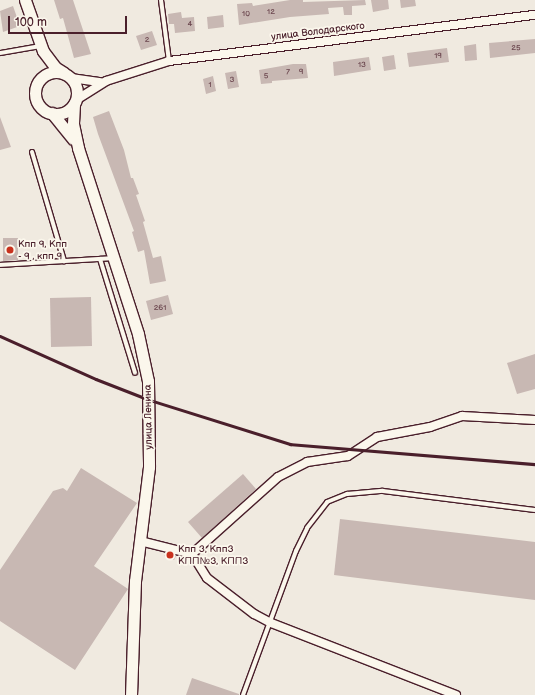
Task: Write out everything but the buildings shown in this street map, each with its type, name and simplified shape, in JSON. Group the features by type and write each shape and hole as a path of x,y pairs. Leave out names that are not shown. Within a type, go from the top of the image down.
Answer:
{"street":[{"path":"25,0 42,49 43,70 35,93 37,100 45,110 52,113 67,128 78,148"},
{"name":"улица Володарского","path":"106,81 170,61 535,14"},
{"path":"42,49 56,68 68,75 77,88 73,124 78,148"},
{"path":"39,80 51,72 92,82 106,81"},
{"path":"52,113 64,112 92,88 106,81"},
{"name":"улица Ленина","path":"78,148 140,341 148,381 150,467 134,599 131,695"},
{"path":"192,554 278,477 307,462 348,456 377,438 430,427 462,416 535,420"},
{"path":"140,541 192,554 207,578 254,614 271,623 456,695"}],"lane":[{"path":"161,0 170,61"},
{"path":"0,53 42,49"},
{"path":"32,152 64,261"},
{"path":"0,265 114,258"},
{"path":"100,259 135,373"},
{"path":"243,695 271,623 296,551 307,528 327,502 347,494 383,491 535,510"}],"railway":[{"path":"0,336 96,379 150,400 290,444 535,464"}],"place":[{"name":"Кпп 9, Кпп - 9 , кпп 9","path":"10,250"},
{"name":"Кпп 3, Кпп3 КПП№3, КПП3","path":"170,555"}]}
